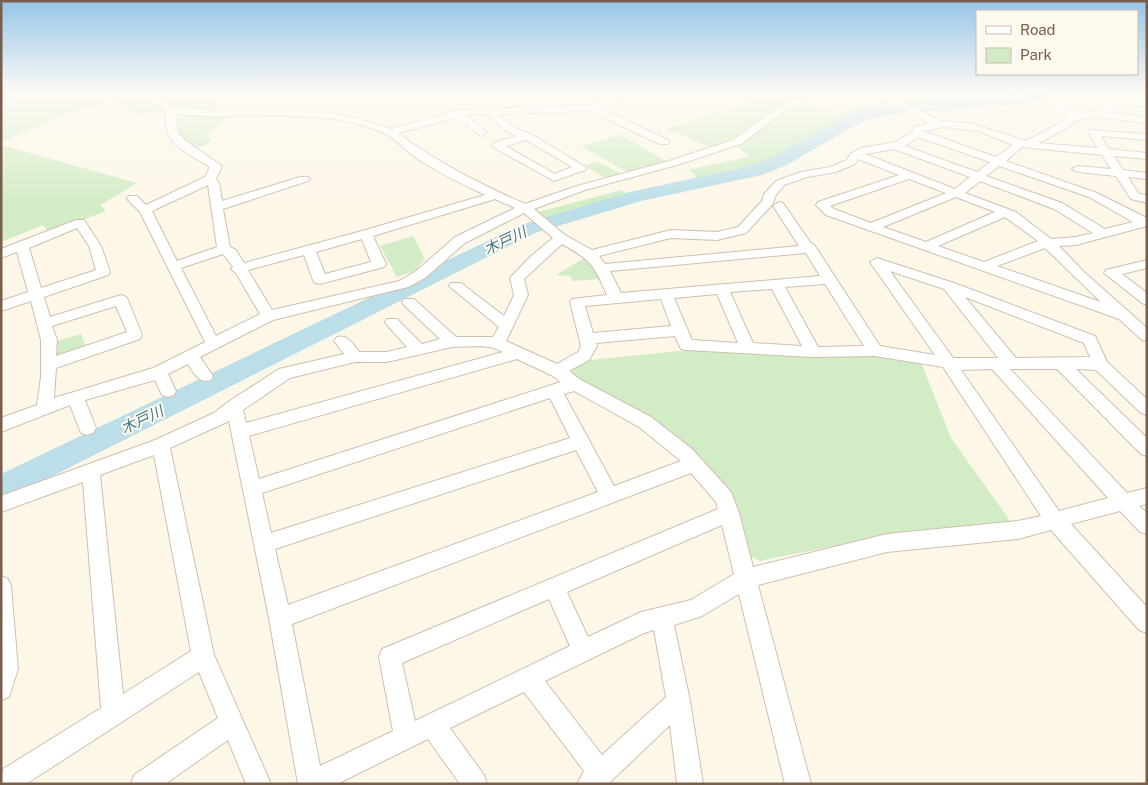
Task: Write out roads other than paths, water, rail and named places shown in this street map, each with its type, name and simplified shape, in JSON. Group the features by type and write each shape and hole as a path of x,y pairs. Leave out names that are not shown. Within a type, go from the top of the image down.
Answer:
{"street":[{"path":"145,210 210,179 216,166 189,148 173,135 172,131"},
{"path":"386,131 436,165 466,182 525,208 561,238 590,254 602,268 616,298"},
{"path":"390,132 395,131"},
{"path":"513,131 526,136 581,168 554,178 497,145 526,136"},
{"path":"640,131 664,142"},
{"path":"1,425 45,406 127,383 158,372 268,316 403,284 420,275 460,240 525,208 581,188 673,163 737,142 752,131"},
{"path":"988,131 1024,144 1147,156"},
{"path":"871,227 957,193 996,161 1024,144 1052,131"},
{"path":"1147,137 1093,132 1135,197 1147,198"},
{"path":"590,254 671,234 717,236 742,230 768,202 770,194 780,183 805,174 832,170 851,162 852,158 866,150 896,146 917,133 1093,195 1145,223"},
{"path":"896,146 1070,212 1104,234"},
{"path":"858,155 1006,212 1024,222 1122,315 1147,336"},
{"path":"1078,169 1147,176"},
{"path":"910,175 822,205 830,212 1122,315"},
{"path":"210,179 213,183 224,249 231,254 238,269 268,316"},
{"path":"217,207 304,179"},
{"path":"238,269 366,234 496,195"},
{"path":"133,199 145,210 213,344"},
{"path":"779,206 810,249 875,351"},
{"path":"927,246 1006,212"},
{"path":"1,254 80,223 95,246 103,272 1,306"},
{"path":"985,266 1042,244 1076,241 1145,223"},
{"path":"742,230 757,254"},
{"path":"308,249 320,280 380,264 366,234"},
{"path":"497,343 507,326 520,295 517,278 561,238"},
{"path":"697,239 707,258"},
{"path":"646,240 653,263"},
{"path":"22,246 49,340 49,377 45,406"},
{"path":"175,266 224,249"},
{"path":"602,268 810,249"},
{"path":"1147,409 1101,365 1090,340 949,286 876,262 948,362 1055,521 1147,623"},
{"path":"1147,264 1110,273 1147,300"},
{"path":"1051,290 1079,275"},
{"path":"557,371 584,356 589,346 577,302 829,279"},
{"path":"776,284 813,352"},
{"path":"456,286 507,326"},
{"path":"949,286 1004,364 1122,501 1147,526"},
{"path":"722,289 748,348"},
{"path":"666,294 686,345 813,352 875,351 959,364 1061,363 1101,365"},
{"path":"44,324 121,300 135,335 48,365"},
{"path":"409,302 452,342"},
{"path":"392,322 419,350"},
{"path":"587,339 680,330"},
{"path":"342,341 355,357"},
{"path":"1,504 161,445 220,418 234,406 286,373 355,357 387,357 452,342 482,341 497,343 557,371 575,384 645,422 669,439 724,498 798,784"},
{"path":"239,432 518,353"},
{"path":"192,356 205,376"},
{"path":"1061,363 1147,448"},
{"path":"158,372 168,391"},
{"path":"251,488 575,384"},
{"path":"554,391 609,495"},
{"path":"74,397 86,428"},
{"path":"234,406 280,618 310,784 343,777 406,737 641,623 695,609 746,578 886,543 1018,530 1122,501 1147,496"},
{"path":"264,544 581,441"},
{"path":"161,445 203,656 259,784"},
{"path":"280,618 694,464"},
{"path":"91,471 113,712"},
{"path":"406,737 390,657 729,512"},
{"path":"1,586 3,677"},
{"path":"554,587 583,651"},
{"path":"662,617 678,701 690,784"},
{"path":"14,784 12,778 203,656"},
{"path":"528,678 595,778 678,701"},
{"path":"143,784 233,722"},
{"path":"434,725 476,784"}],"waterway":[{"name":"木戸川","path":"1,489 528,229 637,196 755,171 780,161 833,131"}]}
